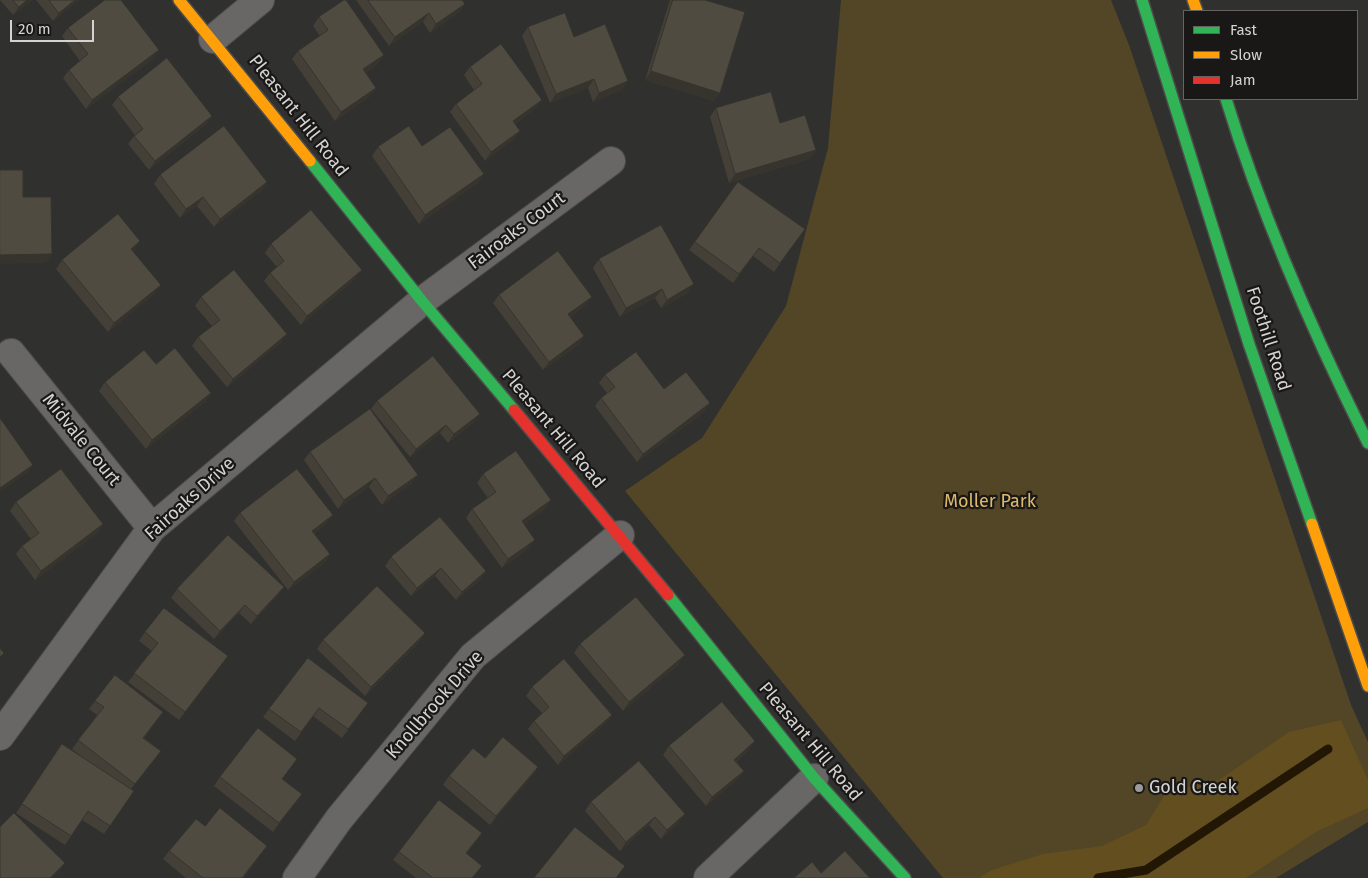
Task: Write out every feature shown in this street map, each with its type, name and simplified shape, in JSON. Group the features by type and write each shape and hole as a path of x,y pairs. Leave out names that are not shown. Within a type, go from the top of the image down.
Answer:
{"street":[{"name":"Pleasant Hill Road","path":"179,0 214,38 422,301 620,535 814,778 905,878"},
{"path":"214,38 260,0"},
{"name":"Foothill Road","path":"1142,0 1249,344 1368,686"},
{"path":"1226,100 1258,197 1293,284 1320,346 1368,443"},
{"name":"Fairoaks Court","path":"422,301 611,161"},
{"name":"Fairoaks Drive","path":"0,736 152,528 422,301"},
{"name":"Midvale Court","path":"11,353 152,528"},
{"name":"Knollbrook Drive","path":"297,878 339,819 473,656 620,535"},
{"path":"708,878 814,778"}],"green space":[{"name":"Moller Park","path":"841,0 1111,0 1129,45 1351,705 1368,742 1368,822 1276,878 943,878 625,491 702,438 786,306 828,148"}],"shaded area":[{"path":"1341,720 1368,780 1368,808 1316,832 1246,878 979,878 992,870 1043,854 1102,846 1146,825 1167,791 1219,780 1289,732"}],"building":[{"path":"13,0 27,0 19,7"},
{"path":"49,0 75,0 59,13"},
{"path":"105,0 121,0 159,50 92,100 69,70 88,54 68,28"},
{"path":"346,0 384,55 363,69 376,88 341,112 298,51 328,30 319,17"},
{"path":"368,0 462,0 465,4 436,24 429,13 395,37"},
{"path":"673,0 705,0 745,12 720,93 651,71"},
{"path":"565,13 574,37 605,24 628,81 599,93 594,79 556,94 528,27"},
{"path":"501,44 542,100 513,121 520,131 491,152 456,104 482,84 470,67"},
{"path":"167,58 212,116 155,161 134,136 143,129 118,97"},
{"path":"771,92 780,123 805,115 816,150 735,174 716,108"},
{"path":"224,126 267,182 220,219 203,197 186,209 160,175"},
{"path":"409,126 422,146 450,127 484,174 425,215 378,147"},
{"path":"0,170 23,170 23,197 51,197 52,254 0,255"},
{"path":"738,182 805,229 780,263 759,248 739,274 695,242"},
{"path":"311,210 362,270 307,316 270,273 284,261 271,244"},
{"path":"118,214 140,241 131,249 161,285 114,323 62,260"},
{"path":"661,225 694,284 667,300 662,289 626,308 599,259"},
{"path":"558,251 592,297 568,314 584,336 549,362 499,295"},
{"path":"234,270 287,334 233,379 198,337 220,320 201,297"},
{"path":"175,348 211,393 152,440 105,382 144,350 156,364"},
{"path":"636,352 664,389 686,372 710,403 643,454 601,398 615,387 605,375"},
{"path":"433,356 480,414 454,434 446,425 416,449 377,401"},
{"path":"370,409 418,475 388,496 375,478 344,500 310,452"},
{"path":"0,418 33,465 0,488"},
{"path":"516,451 551,500 522,521 535,540 508,559 472,509 496,492 483,474"},
{"path":"61,469 103,524 41,571 22,546 39,533 16,502"},
{"path":"297,469 333,515 312,531 330,554 294,582 240,513"},
{"path":"440,517 486,571 462,592 441,568 417,588 391,557"},
{"path":"228,535 284,587 257,616 245,605 220,631 177,589"},
{"path":"377,586 425,633 371,687 323,640"},
{"path":"636,597 685,655 629,702 580,644"},
{"path":"164,608 228,656 185,712 134,673 158,643 145,632"},
{"path":"0,648 4,653 0,657"},
{"path":"308,658 368,703 348,729 319,708 301,732 269,709"},
{"path":"564,659 612,715 564,756 534,721 549,707 532,687"},
{"path":"115,675 163,712 143,738 161,751 135,784 78,740 104,707 95,701"},
{"path":"722,702 755,741 734,760 744,771 712,797 669,746"},
{"path":"258,728 297,759 282,779 302,794 279,823 220,777"},
{"path":"503,737 538,767 496,816 449,776 473,748 485,758"},
{"path":"62,744 134,791 110,826 88,811 71,836 22,804"},
{"path":"639,761 685,814 667,830 655,817 626,842 591,802"},
{"path":"439,800 482,833 466,853 482,866 472,878 433,878 399,852"},
{"path":"220,808 267,846 242,878 203,878 169,851 196,819 205,826"},
{"path":"14,813 65,863 50,878 0,878 0,827"},
{"path":"575,827 625,866 616,878 534,878"},
{"path":"845,851 870,878 794,878 812,862 821,873"}],"waterway":[{"name":"Gold Creek","path":"1098,878 1146,870 1328,749"}],"traffic: fast":[{"path":"1142,0 1249,344 1312,524"},
{"path":"1226,100 1240,144 1272,231 1327,359 1368,443"},
{"path":"310,161 422,301 514,410"},
{"path":"668,595 814,778 905,878"}],"traffic: slow":[{"path":"179,0 310,161"},
{"path":"1193,0 1197,10"},
{"path":"1312,524 1368,686"}],"traffic: jam":[{"path":"514,410 668,595"}],"place":[{"name":"Gold Creek","path":"1139,788"}]}
